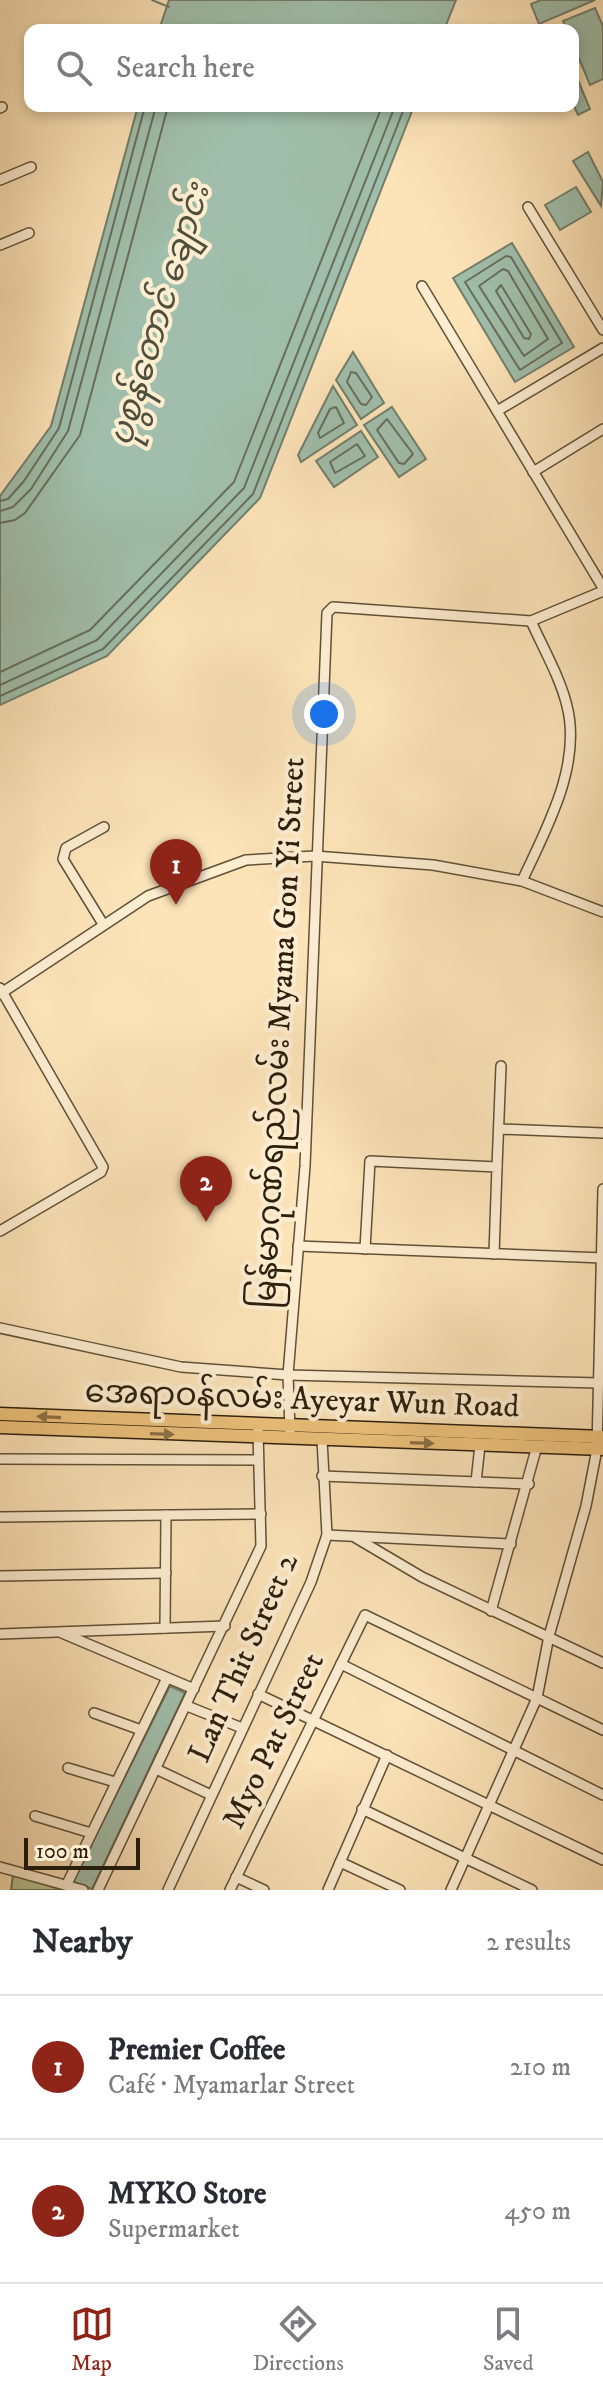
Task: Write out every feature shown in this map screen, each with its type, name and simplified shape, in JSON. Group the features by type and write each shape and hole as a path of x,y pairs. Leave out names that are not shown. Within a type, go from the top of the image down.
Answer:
{"main road":[{"name":"အေရာဝန်လမ်း Ayeyar Wun Road","path":"0,1414 290,1432 600,1443"},
{"name":"အေရာဝန်လမ်း Ayeyar Wun Road","path":"0,1427 258,1430"},
{"name":"အေရာဝန်လမ်း Ayeyar Wun Road","path":"290,1432 322,1439 480,1445 600,1443"}],"street":[{"path":"0,180 31,167"},
{"path":"528,207 603,330"},
{"path":"0,245 29,233"},
{"path":"422,286 603,590 531,621 567,706 570,743 563,785 522,881"},
{"path":"497,411 603,348"},
{"path":"533,472 603,429"},
{"name":"မြန်မာဂုဏ်ရည်လမ်း Myama Gon Yi Street","path":"290,1432 288,1375 305,1166 327,613 333,607 531,621"},
{"path":"103,924 63,859 66,848 104,827"},
{"path":"0,1231 102,1169 1,991 148,896 246,860 315,856 433,865 522,881 603,912"},
{"path":"494,1254 501,1066"},
{"path":"499,1129 603,1133"},
{"path":"365,1249 370,1161 497,1167"},
{"path":"451,1890 515,1753 537,1698 549,1636 586,1506 600,1443 603,1189"},
{"path":"298,1246 602,1258"},
{"path":"0,1328 181,1367 288,1375 600,1383"},
{"path":"98,1890 261,1546 258,1430"},
{"name":"Lan Thit Street 2","path":"168,1890 311,1582 327,1535 322,1439"},
{"path":"476,1482 480,1445"},
{"path":"491,1611 529,1484 537,1446"},
{"path":"0,1459 258,1460"},
{"path":"322,1476 529,1484"},
{"path":"0,1517 261,1514"},
{"path":"165,1628 166,1515"},
{"path":"327,1535 511,1544"},
{"path":"356,1538 399,1565 603,1663"},
{"path":"0,1576 166,1573"},
{"name":"Myo Pat Street","path":"230,1890 365,1615 537,1698"},
{"path":"0,1634 225,1626"},
{"path":"59,1632 194,1689"},
{"path":"341,1664 603,1795"},
{"path":"67,1884 167,1678"},
{"path":"258,1694 603,1860"},
{"path":"537,1698 603,1730"},
{"path":"187,1706 242,1728"},
{"path":"94,1713 141,1730"},
{"path":"328,1890 387,1755"},
{"path":"68,1768 115,1782"},
{"path":"156,1769 211,1795"},
{"path":"362,1809 532,1890"},
{"path":"35,1816 91,1833"},
{"path":"340,1862 400,1890"},
{"path":"0,1867 83,1890"},
{"path":"236,1877 264,1890"}],"green space":[{"path":"13,1875 64,1890 11,1890"}],"water":[{"path":"169,0 456,0 446,24 161,24"},
{"path":"541,0 595,0 539,24 531,4"},
{"path":"595,8 603,26 603,79 590,85 579,58 579,24 564,24 563,21"},
{"path":"579,82 590,109 578,115 577,112"},
{"name":"ပုစွန်တောင် ချောင်း","path":"136,112 412,112 260,498 107,656 0,705 0,496 51,426"},
{"path":"588,152 603,182 601,206 573,161"},
{"path":"576,187 591,212 560,230 545,205"},
{"path":"512,243 574,347 515,382 453,278"},
{"path":"353,352 384,403 361,419 336,380"},
{"path":"333,386 357,425 301,462 298,455"},
{"path":"392,407 426,459 399,477 364,425"},
{"path":"361,431 378,457 334,487 316,461"},
{"path":"170,1686 185,1693 92,1889 73,1882"}],"waterway":[{"path":"152,0 169,7"}],"place":[{"name":"Premier Coffee","path":"176,905"},
{"name":"MYKO Store","path":"206,1222"}]}
